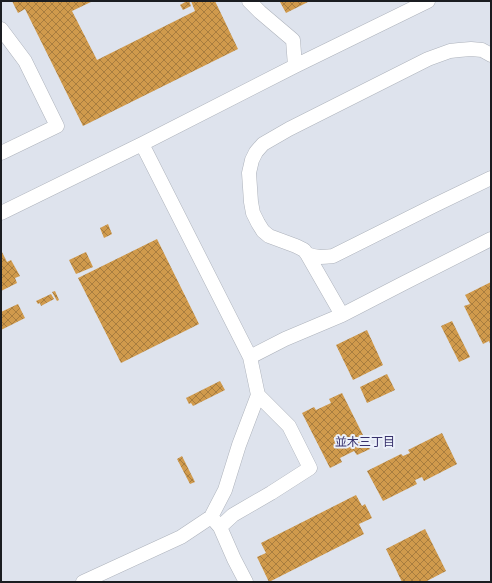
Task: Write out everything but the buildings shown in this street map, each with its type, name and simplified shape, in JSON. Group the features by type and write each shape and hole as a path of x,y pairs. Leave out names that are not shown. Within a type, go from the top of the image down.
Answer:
{"street":[{"path":"249,1 292,40 295,66"},
{"path":"1,212 142,144 295,66 428,1"},
{"path":"1,29 25,61 57,126 1,153"},
{"path":"342,315 304,250 269,236 263,231 258,223 253,212 251,202 249,173 252,160 256,152 263,144 289,129 428,60 450,51 471,49 482,50 491,55"},
{"path":"142,144 250,357 258,395 239,445 215,522 246,582"},
{"path":"307,254 322,257 333,256 491,178"},
{"path":"250,357 285,339 342,315 491,239"},
{"path":"83,582 180,537 233,515 310,468 289,426 258,395"}],"district":[{"name":"並木三丁目","path":"365,442"}]}
